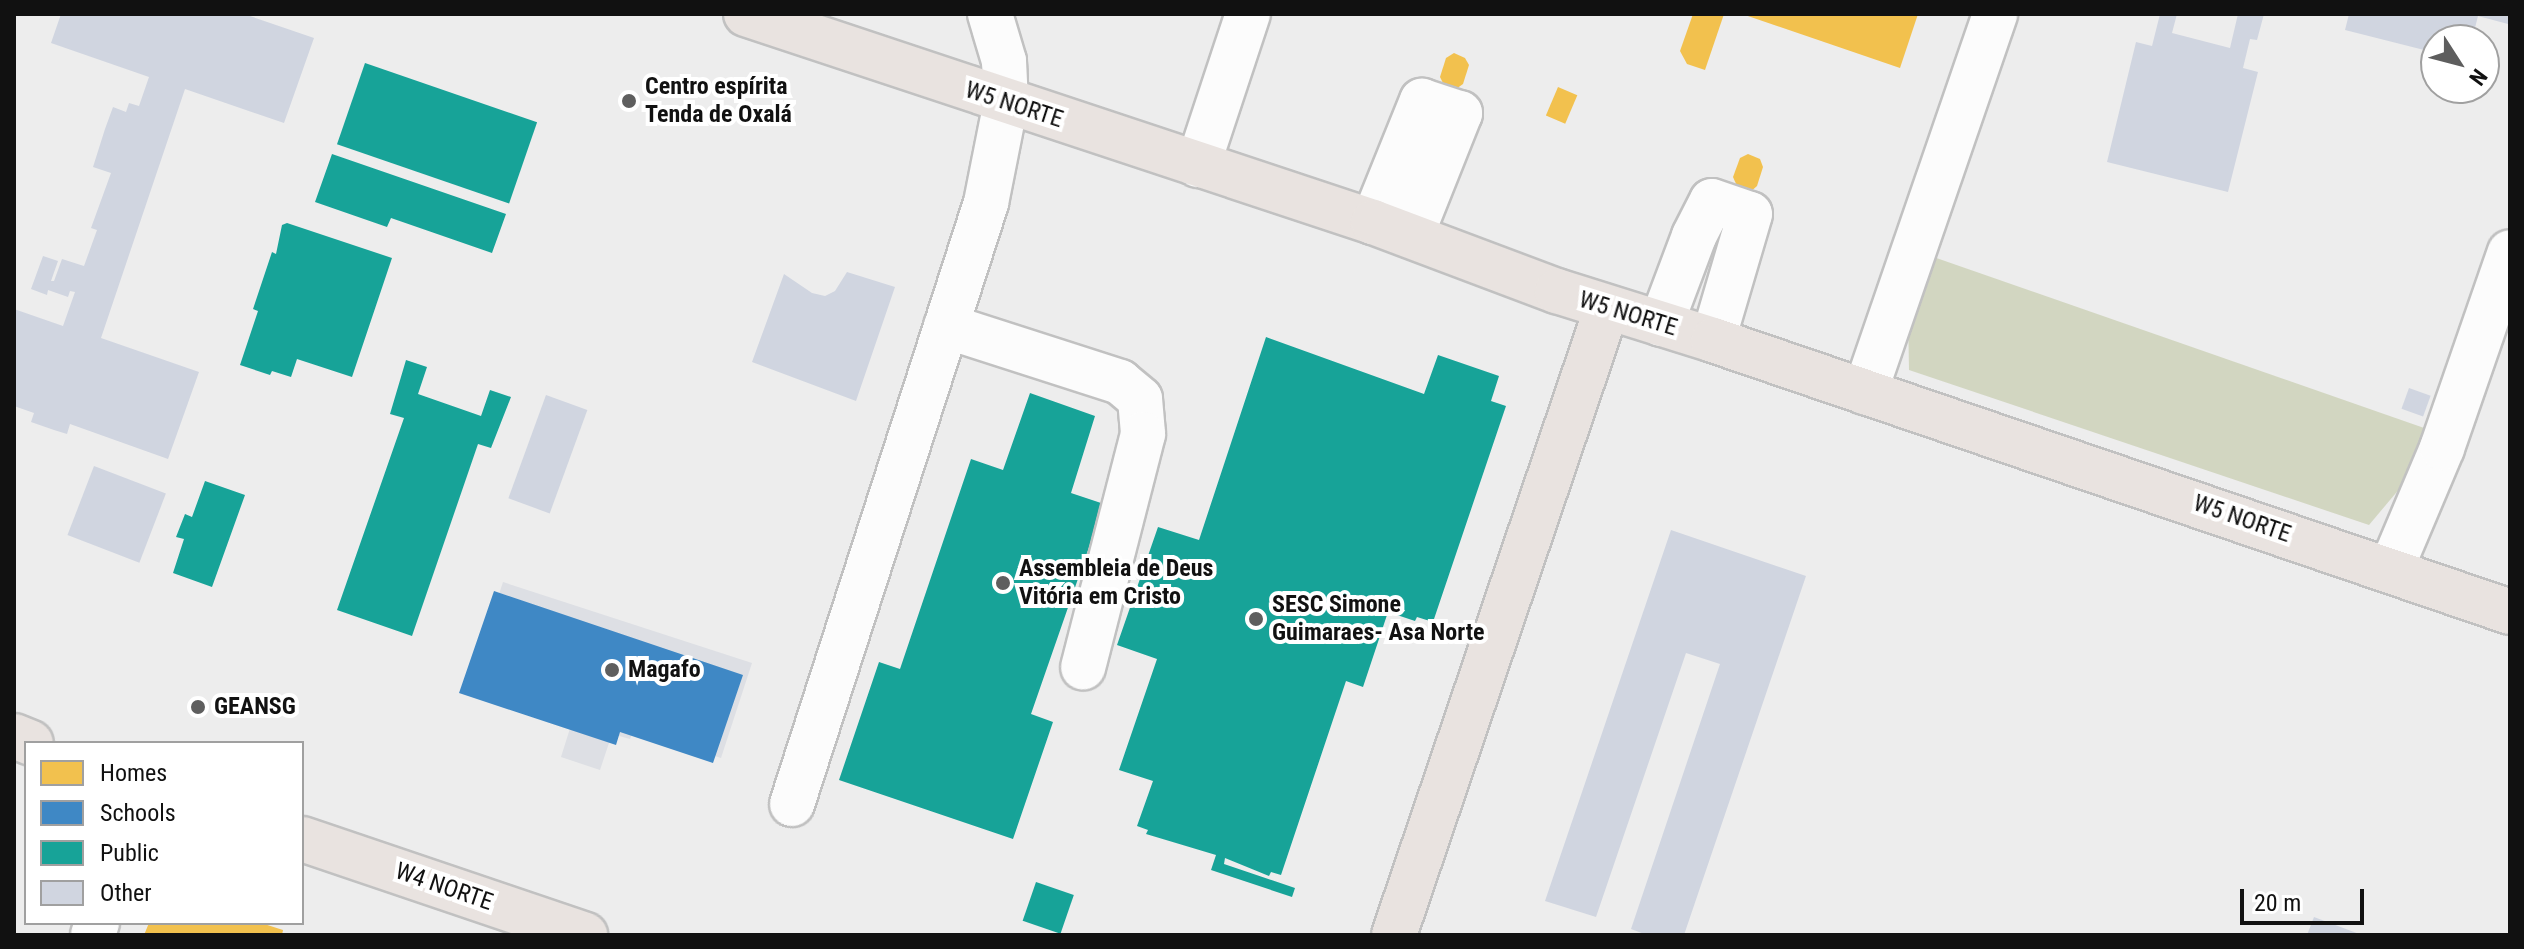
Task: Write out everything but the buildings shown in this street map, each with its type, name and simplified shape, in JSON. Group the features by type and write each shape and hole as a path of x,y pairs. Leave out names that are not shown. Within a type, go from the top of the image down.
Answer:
{"main road":[{"name":"W5 NORTE","path":"746,14 1392,229 1607,308 1713,340 2510,612"},
{"path":"1394,935 1607,308"},
{"name":"W4 NORTE","path":"304,840 585,935"}],"street":[{"path":"792,804 986,203 1006,102 1004,61 990,14"},
{"path":"1198,165 1248,14"},
{"path":"1865,392 1995,14"},
{"path":"1392,229 1441,107"},
{"path":"1661,324 1694,236 1731,207 1713,340"},
{"path":"2391,569 2442,448 2510,252"},
{"path":"946,326 1120,382 1140,399 1143,434 1083,667"}],"shaded area":[{"name":"Magafo","path":"503,582 752,663 721,758 634,730 630,739 612,734 600,770 561,757 573,719 472,677"}],"green space":[{"path":"1922,253 2427,429 2406,481 2369,525 1909,370 1908,313"}],"place":[{"name":"Centro espírita Tenda de Oxalá","path":"629,101"},
{"name":"Assembleia de Deus Vitória em Cristo","path":"1003,583"},
{"name":"SESC Simone Guimaraes- Asa Norte","path":"1256,619"},
{"name":"Magafo","path":"612,670"},
{"name":"GEANSG","path":"198,707"}]}
